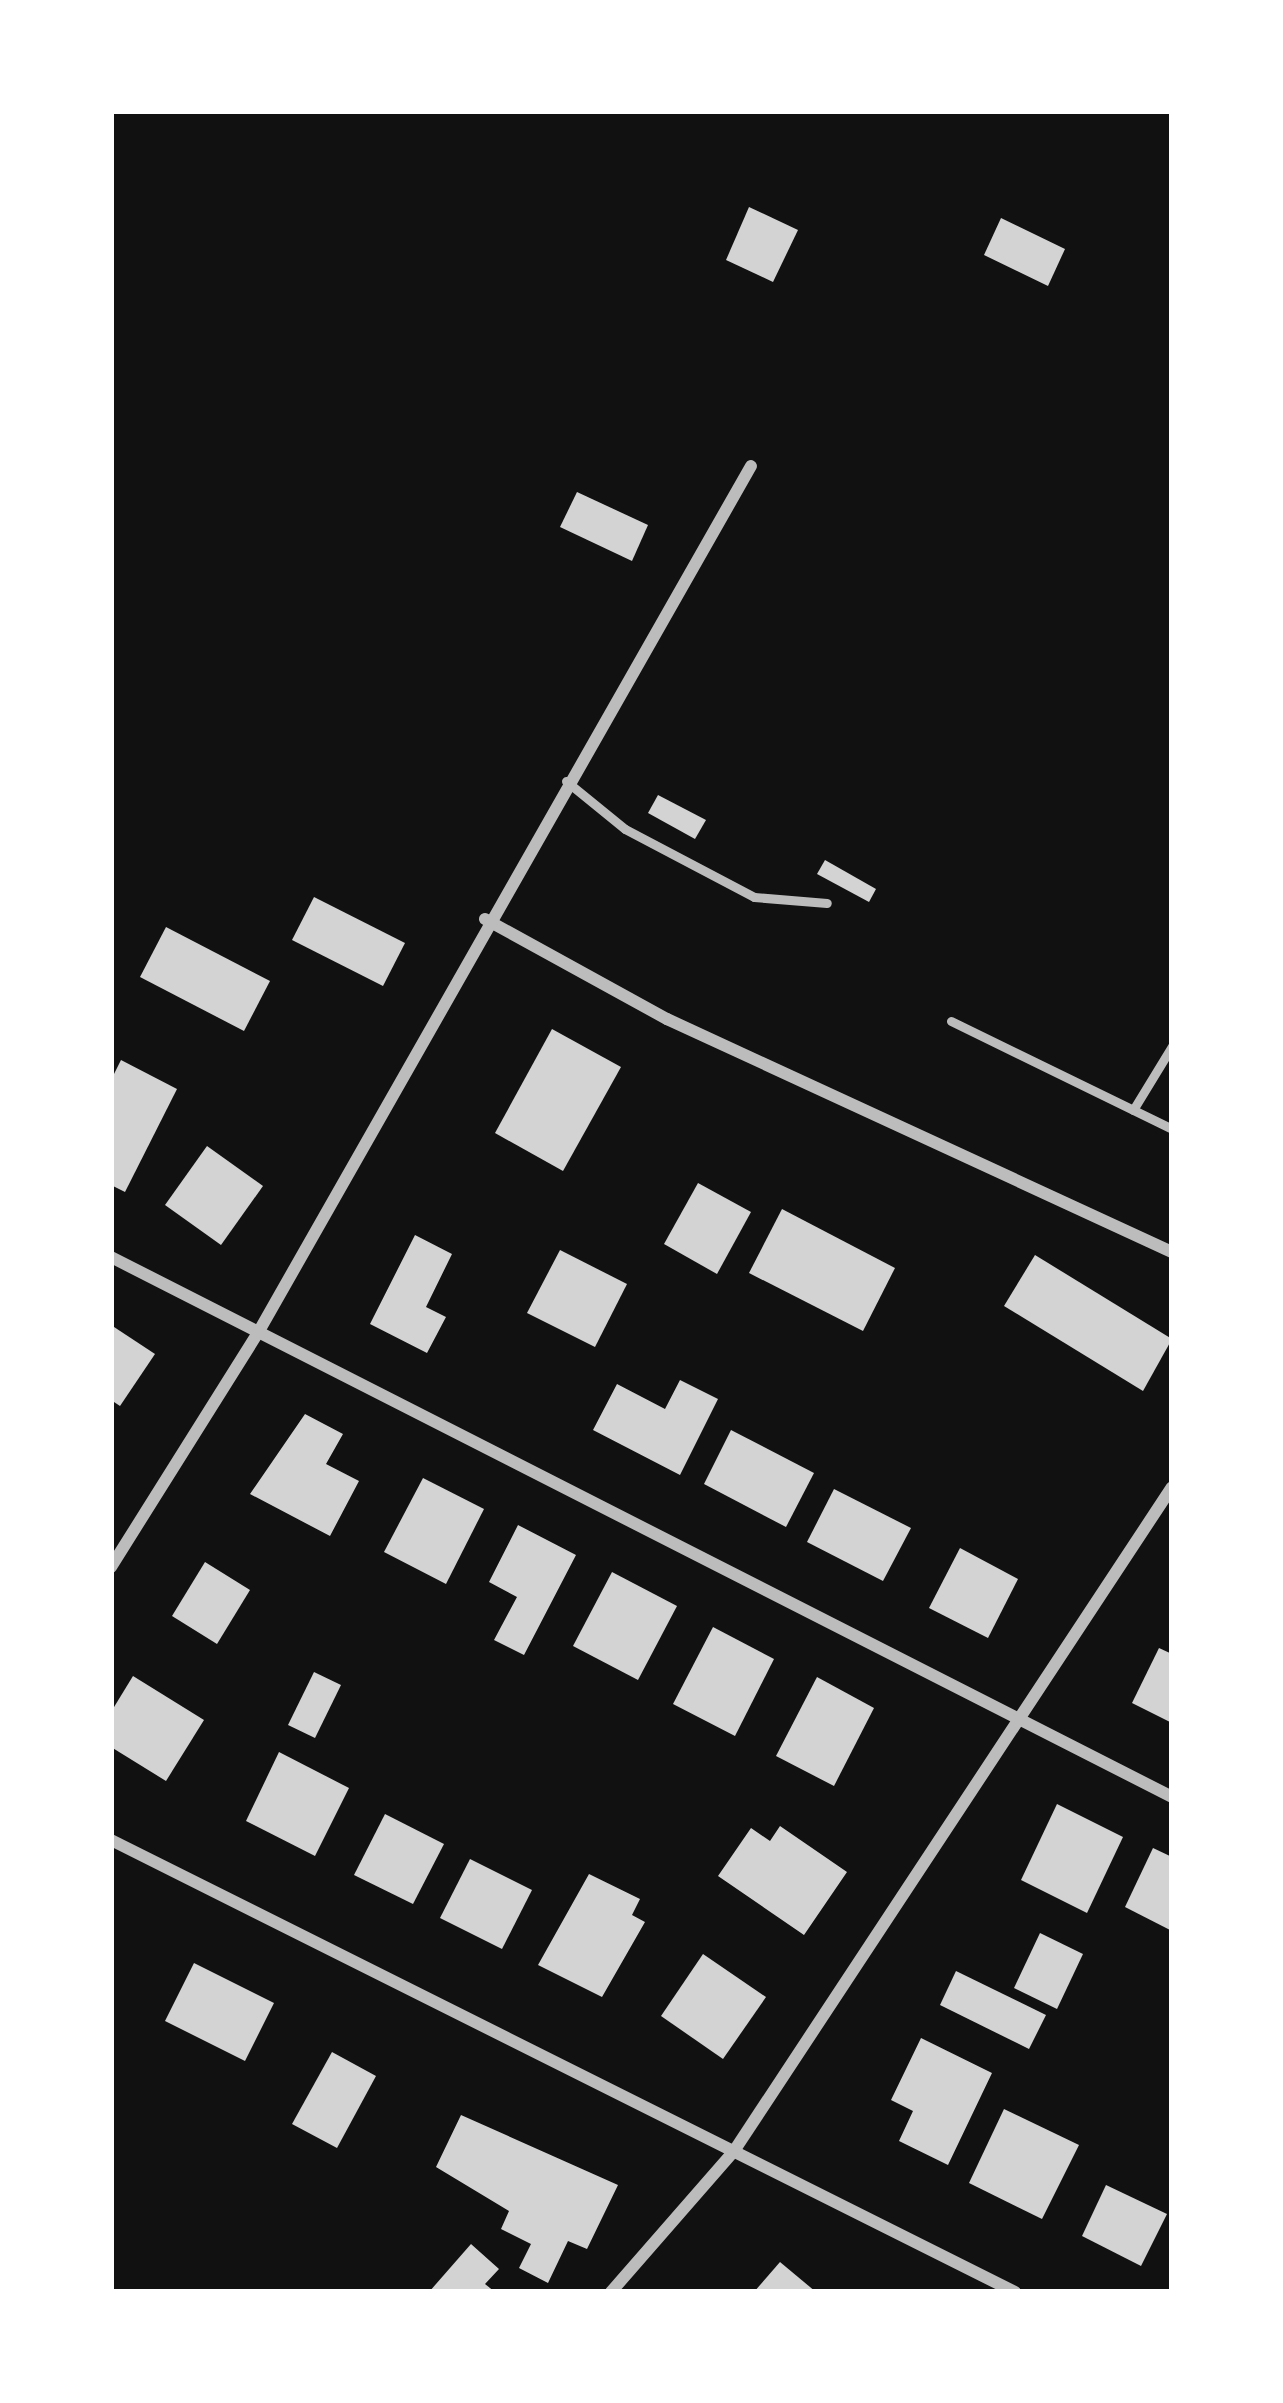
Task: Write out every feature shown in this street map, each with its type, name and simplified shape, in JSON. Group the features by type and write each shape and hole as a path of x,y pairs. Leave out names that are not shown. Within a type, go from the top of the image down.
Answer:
{"street":[{"path":"111,1567 259,1330 485,919 751,466"},
{"path":"485,919 667,1019 1172,1252"},
{"path":"111,1257 1172,1797"},
{"path":"610,2292 734,2151 1172,1487"},
{"path":"111,1840 1015,2292"}],"lane":[{"path":"566,781 625,829 754,897 827,904"},
{"path":"951,1022 1172,1129"},
{"path":"1132,1110 1172,1046"}],"building":[{"path":"749,207 798,230 773,282 726,260"},
{"path":"1001,218 1065,249 1048,286 984,255"},
{"path":"577,492 648,525 632,561 560,527"},
{"path":"658,795 706,820 695,839 648,813"},
{"path":"825,860 876,889 869,902 817,874"},
{"path":"314,897 405,943 383,986 292,940"},
{"path":"166,927 270,981 244,1031 140,977"},
{"path":"552,1029 621,1067 563,1171 495,1133"},
{"path":"121,1060 177,1089 125,1192 111,1185 111,1080"},
{"path":"207,1146 263,1186 221,1245 165,1205"},
{"path":"698,1183 751,1212 717,1274 664,1244"},
{"path":"782,1209 895,1268 863,1331 749,1273"},
{"path":"415,1235 452,1254 426,1307 446,1317 427,1353 370,1324"},
{"path":"560,1250 627,1284 595,1347 527,1313"},
{"path":"1035,1255 1172,1339 1143,1391 1004,1306"},
{"path":"111,1325 155,1354 120,1406 111,1400"},
{"path":"680,1380 718,1399 680,1475 593,1430 617,1384 665,1409"},
{"path":"305,1414 343,1434 326,1464 359,1481 330,1536 250,1494"},
{"path":"731,1430 814,1473 786,1527 704,1484"},
{"path":"423,1478 484,1509 446,1584 384,1552"},
{"path":"834,1489 911,1528 883,1581 807,1542"},
{"path":"518,1525 576,1555 524,1655 494,1640 517,1597 489,1582"},
{"path":"960,1548 1018,1579 988,1638 929,1608"},
{"path":"205,1562 250,1590 217,1644 172,1616"},
{"path":"612,1572 677,1606 638,1680 573,1646"},
{"path":"713,1627 774,1659 735,1736 673,1704"},
{"path":"1159,1648 1172,1654 1172,1723 1132,1703"},
{"path":"314,1672 341,1685 315,1738 288,1725"},
{"path":"133,1676 204,1720 166,1781 111,1747 111,1712"},
{"path":"817,1677 874,1708 834,1786 776,1756"},
{"path":"279,1752 349,1788 315,1856 246,1821"},
{"path":"1057,1804 1123,1837 1087,1913 1021,1880"},
{"path":"385,1814 444,1844 413,1904 354,1875"},
{"path":"780,1826 847,1872 804,1935 718,1876 751,1828 770,1841"},
{"path":"1153,1848 1172,1857 1172,1931 1125,1907"},
{"path":"470,1859 532,1890 502,1949 440,1918"},
{"path":"589,1874 640,1899 632,1915 645,1922 602,1997 538,1965"},
{"path":"1040,1933 1083,1954 1057,2009 1014,1988"},
{"path":"703,1954 766,1997 723,2059 661,2016"},
{"path":"194,1963 274,2003 245,2061 165,2021"},
{"path":"956,1971 1046,2015 1029,2049 940,2005"},
{"path":"921,2038 992,2073 948,2165 899,2141 913,2111 891,2100"},
{"path":"332,2052 376,2076 337,2148 292,2124"},
{"path":"1004,2109 1079,2145 1042,2219 969,2183"},
{"path":"461,2115 618,2185 587,2249 568,2241 548,2283 519,2268 531,2244 501,2229 509,2211 436,2167"},
{"path":"1106,2185 1167,2214 1141,2266 1082,2236"},
{"path":"471,2244 499,2269 485,2284 495,2292 429,2292"},
{"path":"780,2262 816,2292 754,2292"}]}
